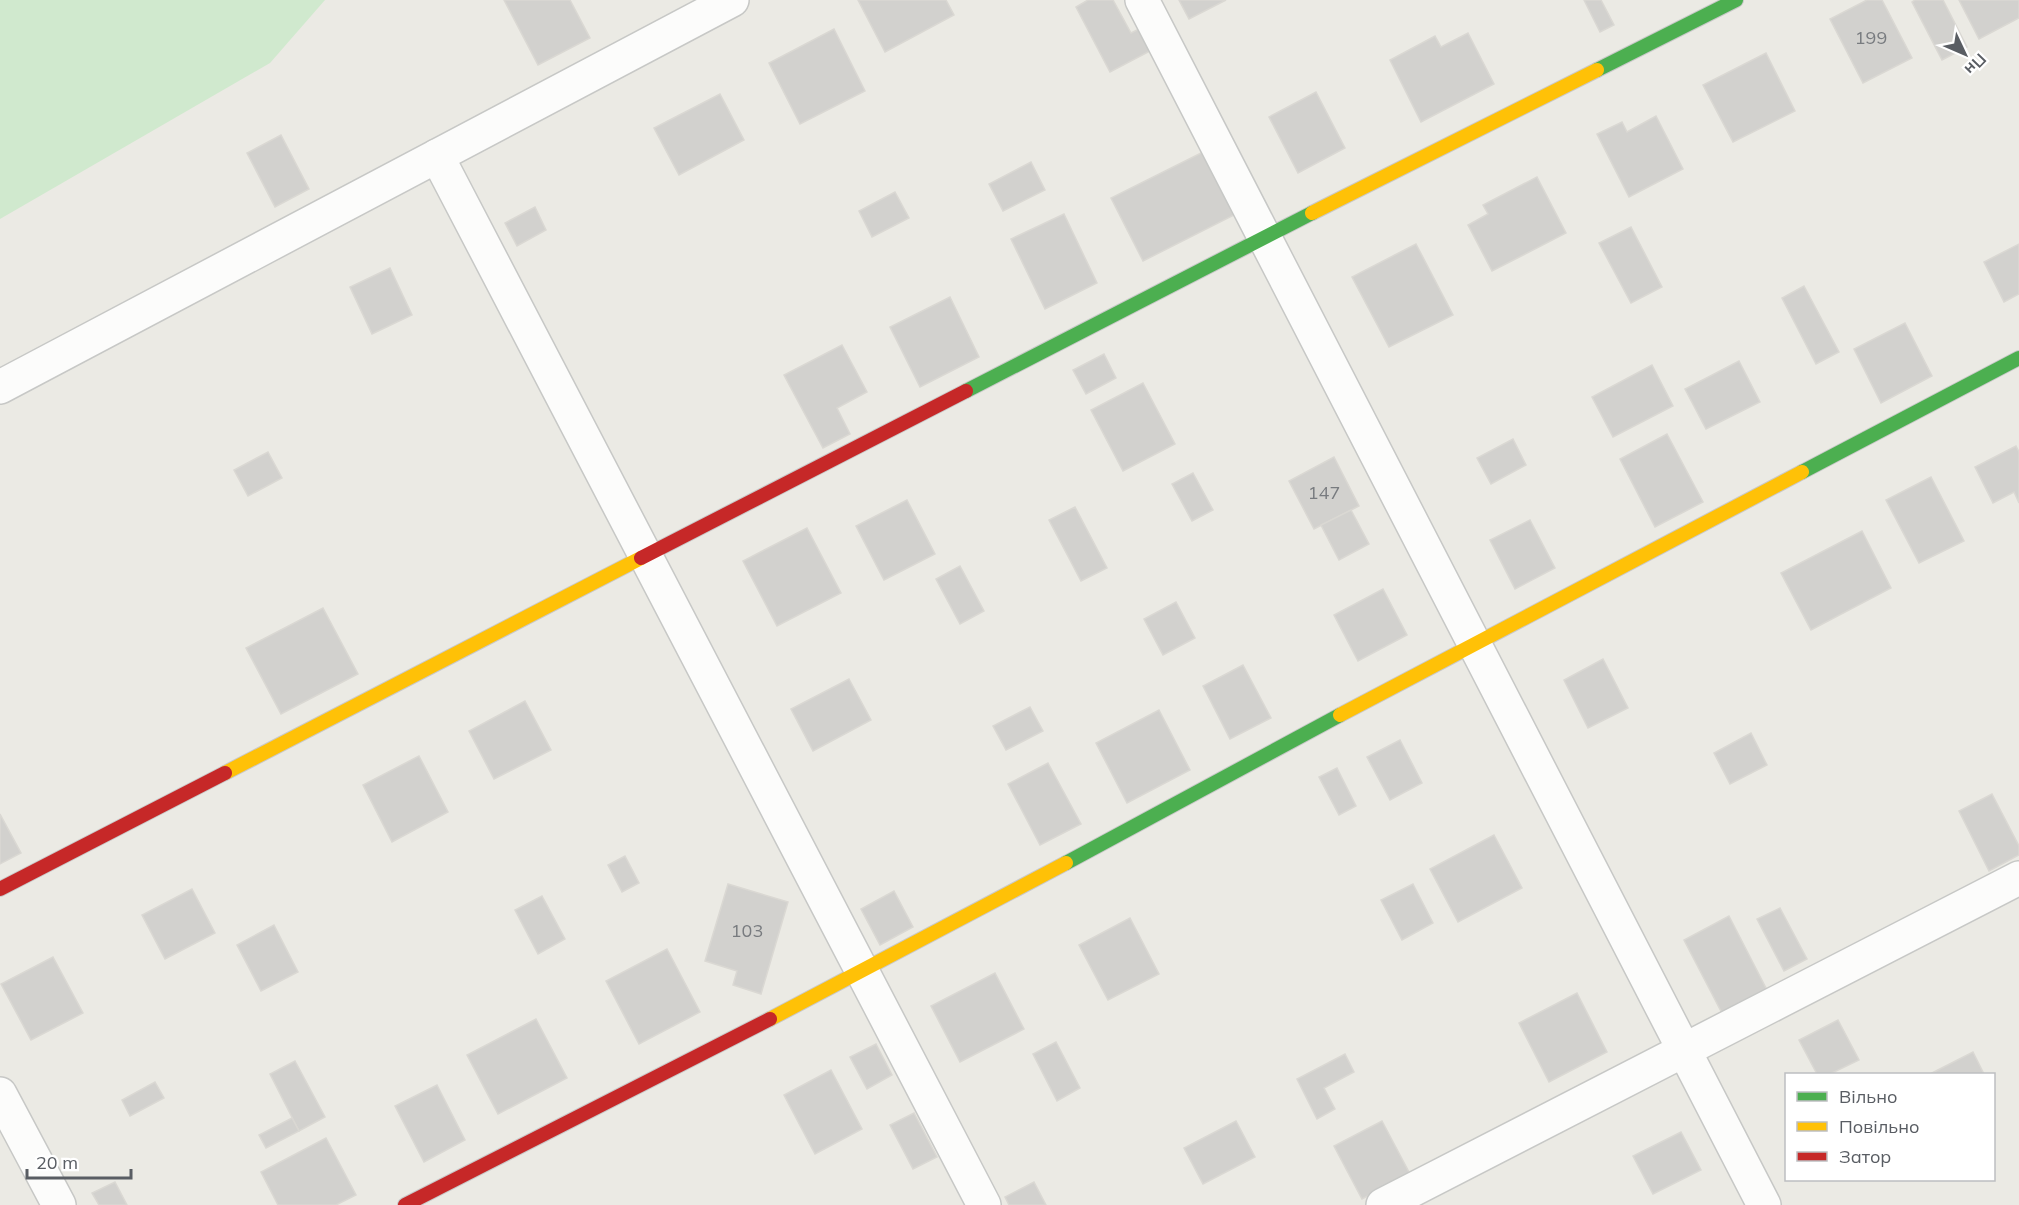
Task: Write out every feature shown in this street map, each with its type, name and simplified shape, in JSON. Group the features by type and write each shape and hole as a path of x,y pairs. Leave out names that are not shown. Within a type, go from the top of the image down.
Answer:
{"street":[{"path":"0,387 732,0"},
{"path":"1142,0 1764,1205"},
{"path":"0,889 1264,237 1736,0"},
{"path":"437,156 984,1205"},
{"path":"405,1205 863,972 1474,643 2019,358"},
{"path":"1383,1205 2019,878"},
{"path":"0,1094 59,1205"}],"green space":[{"path":"0,0 325,0 270,63 0,219"}],"building":[{"path":"504,0 570,0 590,38 538,65"},
{"path":"858,0 946,0 954,15 885,52"},
{"path":"1088,0 1113,0 1131,33 1141,28 1152,50 1110,72 1076,7"},
{"path":"1179,0 1226,0 1189,19"},
{"path":"1584,0 1601,0 1614,25 1600,32"},
{"path":"1867,0 1882,0 1912,58 1863,83 1830,19"},
{"path":"1915,0 1943,0 1967,47 1942,60 1912,2"},
{"path":"1959,0 2019,0 2019,18 1979,39"},
{"path":"834,29 865,91 800,124 769,63"},
{"path":"1468,33 1494,84 1421,122 1390,60 1435,36 1441,47"},
{"path":"1766,53 1795,111 1733,142 1703,85"},
{"path":"1316,92 1345,148 1298,173 1269,117"},
{"path":"720,94 744,140 679,175 654,128"},
{"path":"1656,116 1683,169 1629,197 1597,134 1622,122 1627,132"},
{"path":"281,135 309,189 275,207 247,153"},
{"path":"1205,151 1236,214 1143,261 1111,198"},
{"path":"1031,162 1045,190 1003,211 989,184"},
{"path":"1537,177 1566,233 1492,271 1468,225 1488,214 1483,205"},
{"path":"895,192 909,218 872,237 859,211"},
{"path":"535,207 546,230 517,246 505,223"},
{"path":"1064,214 1097,283 1045,309 1011,239"},
{"path":"1631,227 1662,287 1631,303 1599,243"},
{"path":"1416,244 1453,315 1389,347 1352,277"},
{"path":"2019,244 2019,294 2004,302 1984,262"},
{"path":"390,268 412,315 372,334 350,287"},
{"path":"1804,286 1839,352 1816,364 1782,298"},
{"path":"950,297 979,357 920,387 890,327"},
{"path":"1905,323 1932,376 1881,403 1854,349"},
{"path":"842,345 867,392 837,408 850,434 823,448 784,375"},
{"path":"1104,354 1116,378 1086,394 1073,370"},
{"path":"1739,361 1760,402 1706,429 1685,389"},
{"path":"1652,365 1673,406 1613,437 1592,397"},
{"path":"1143,383 1175,444 1123,471 1091,410"},
{"path":"1667,434 1703,502 1655,527 1620,459"},
{"path":"1513,439 1526,465 1491,484 1477,458"},
{"path":"2016,446 2019,452 2019,503 2014,492 1993,503 1975,467"},
{"path":"268,452 282,478 248,496 234,470"},
{"path":"1334,457 1359,506 1314,529 1289,481"},
{"path":"1193,473 1213,510 1192,521 1172,484"},
{"path":"1931,477 1964,541 1919,563 1886,500"},
{"path":"907,500 935,554 884,580 856,526"},
{"path":"1075,507 1107,568 1081,581 1049,520"},
{"path":"1351,510 1369,544 1339,560 1321,525"},
{"path":"1530,520 1555,568 1515,589 1490,540"},
{"path":"807,528 841,593 777,626 743,561"},
{"path":"1862,531 1891,588 1811,630 1781,573"},
{"path":"960,566 984,611 960,624 936,579"},
{"path":"1383,589 1407,635 1358,661 1334,615"},
{"path":"1176,602 1195,638 1163,655 1144,619"},
{"path":"323,608 358,674 281,714 246,648"},
{"path":"1603,659 1628,708 1588,728 1564,680"},
{"path":"1243,665 1271,718 1230,739 1203,686"},
{"path":"849,679 871,720 813,751 791,709"},
{"path":"525,701 551,750 494,779 469,731"},
{"path":"1030,707 1043,731 1006,750 993,726"},
{"path":"1159,710 1190,770 1127,803 1096,743"},
{"path":"1751,733 1767,765 1730,784 1714,753"},
{"path":"1400,740 1422,783 1390,800 1367,757"},
{"path":"419,756 448,812 392,842 363,785"},
{"path":"1048,763 1081,824 1040,845 1008,784"},
{"path":"1337,768 1356,806 1339,815 1319,777"},
{"path":"1992,794 2019,846 2019,855 1989,871 1959,811"},
{"path":"0,814 21,853 0,864"},
{"path":"1494,835 1522,888 1458,922 1430,869"},
{"path":"625,856 639,883 622,892 608,865"},
{"path":"728,884 788,902 761,994 733,985 737,971 705,961"},
{"path":"1413,884 1433,923 1402,940 1381,900"},
{"path":"192,889 215,933 165,959 142,915"},
{"path":"894,891 913,927 880,945 861,909"},
{"path":"542,896 565,939 538,954 515,910"},
{"path":"1780,908 1807,959 1784,971 1757,919"},
{"path":"1729,916 1769,994 1724,1017 1684,940"},
{"path":"1130,918 1159,974 1108,1000 1079,945"},
{"path":"274,925 298,972 261,991 237,945"},
{"path":"667,949 700,1012 639,1044 606,981"},
{"path":"53,957 83,1013 31,1040 1,984"},
{"path":"995,973 1024,1029 960,1062 931,1006"},
{"path":"1577,993 1607,1052 1549,1082 1519,1023"},
{"path":"536,1019 567,1078 498,1114 467,1055"},
{"path":"1838,1020 1859,1060 1832,1073 1816,1073 1799,1040"},
{"path":"1056,1042 1080,1088 1057,1101 1033,1054"},
{"path":"876,1044 892,1075 867,1089 850,1057"},
{"path":"1973,1052 1984,1073 1932,1073"},
{"path":"1345,1054 1354,1072 1324,1088 1335,1109 1317,1119 1297,1079"},
{"path":"295,1061 325,1117 299,1131 270,1074"},
{"path":"831,1070 862,1129 815,1154 784,1095"},
{"path":"155,1082 164,1098 130,1116 122,1100"},
{"path":"437,1085 465,1140 424,1162 395,1106"},
{"path":"914,1113 937,1157 913,1169 890,1125"},
{"path":"292,1118 299,1131 266,1148 259,1135"},
{"path":"1236,1121 1255,1157 1203,1184 1184,1148"},
{"path":"1382,1121 1410,1174 1362,1199 1334,1146"},
{"path":"1681,1132 1701,1170 1653,1194 1633,1156"},
{"path":"326,1138 356,1195 336,1205 278,1205 261,1172"},
{"path":"115,1182 127,1205 99,1205 92,1193"},
{"path":"1034,1182 1046,1205 1009,1205 1005,1197"}],"traffic: fast":[{"path":"1597,70 1736,0"},
{"path":"966,391 1312,213"},
{"path":"1802,472 2019,358"},
{"path":"1066,863 1340,715"}],"traffic: slow":[{"path":"1312,213 1597,70"},
{"path":"1340,715 1802,472"},
{"path":"225,773 641,558"},
{"path":"770,1019 1066,863"}],"traffic: jam":[{"path":"641,558 966,391"},
{"path":"0,889 225,773"},
{"path":"405,1205 770,1019"}]}
